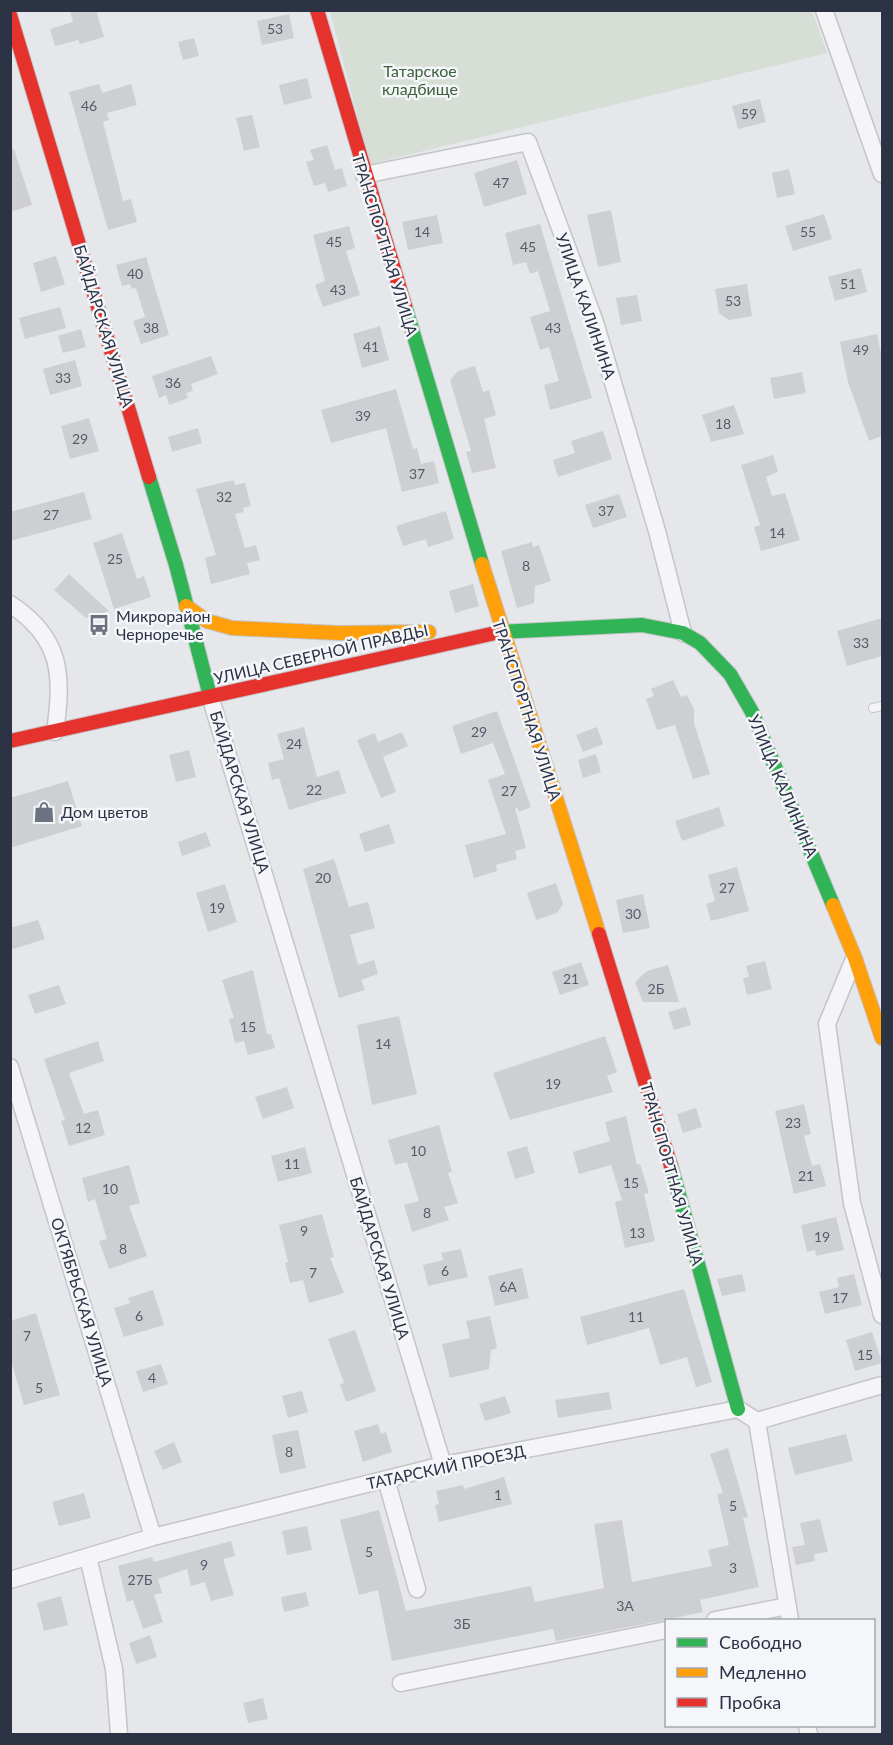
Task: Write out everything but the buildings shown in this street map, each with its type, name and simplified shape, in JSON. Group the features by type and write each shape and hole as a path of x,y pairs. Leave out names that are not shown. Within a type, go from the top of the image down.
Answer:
{"main road":[{"name":"ТРАНСПОРТНАЯ УЛИЦА","path":"317,10 364,175 502,632 657,1116 738,1409"},
{"name":"БАЙДАРСКАЯ УЛИЦА","path":"10,15 186,606 210,696"},
{"path":"186,606 207,621 232,628 339,633 502,632"},
{"name":"УЛИЦА СЕВЕРНОЙ ПРАВДЫ","path":"10,741 502,632 642,625"},
{"name":"УЛИЦА КАЛИНИНА","path":"642,625 683,633 700,643 730,674 752,712 855,958 882,1038"}],"street":[{"path":"824,10 882,174"},
{"name":"УЛИЦА КАЛИНИНА","path":"364,175 528,142 595,322 657,531 683,633"},
{"path":"14,610 45,634 57,659 61,693 55,732"},
{"name":"БАЙДАРСКАЯ УЛИЦА","path":"210,696 443,1465"},
{"path":"855,958 827,1024 852,1203 882,1315"},
{"name":"ОКТЯБРЬСКАЯ УЛИЦА","path":"10,1067 153,1537"},
{"path":"757,1421 882,1385"},
{"path":"726,1619 789,1613 757,1421 738,1409"},
{"name":"ТАТАРСКИЙ ПРОЕЗД","path":"10,1580 153,1537 443,1465 738,1409"},
{"path":"386,1479 417,1589"},
{"path":"88,1557 114,1669 119,1734"},
{"path":"401,1683 665,1630"}],"lane":[{"path":"873,708 882,706"}],"green space":[{"name":"Татарское кладбище","path":"330,11 812,11 827,53 370,164"}],"traffic: fast":[{"path":"405,306 482,564"},
{"path":"149,477 176,565 210,696"},
{"path":"500,632 642,625 683,633 700,643 730,674 752,712 833,905"},
{"path":"671,1166 738,1409"}],"traffic: slow":[{"path":"482,564 599,934"},
{"path":"186,606 207,621 232,628 339,633 429,632"},
{"path":"833,905 855,958 882,1038"}],"traffic: jam":[{"path":"317,10 405,306"},
{"path":"10,15 149,477"},
{"path":"10,741 500,632"},
{"path":"599,934 671,1166"}],"place":[{"name":"Микрорайон Черноречье","path":"99,625"},
{"name":"Дом цветов","path":"44,812"}]}
